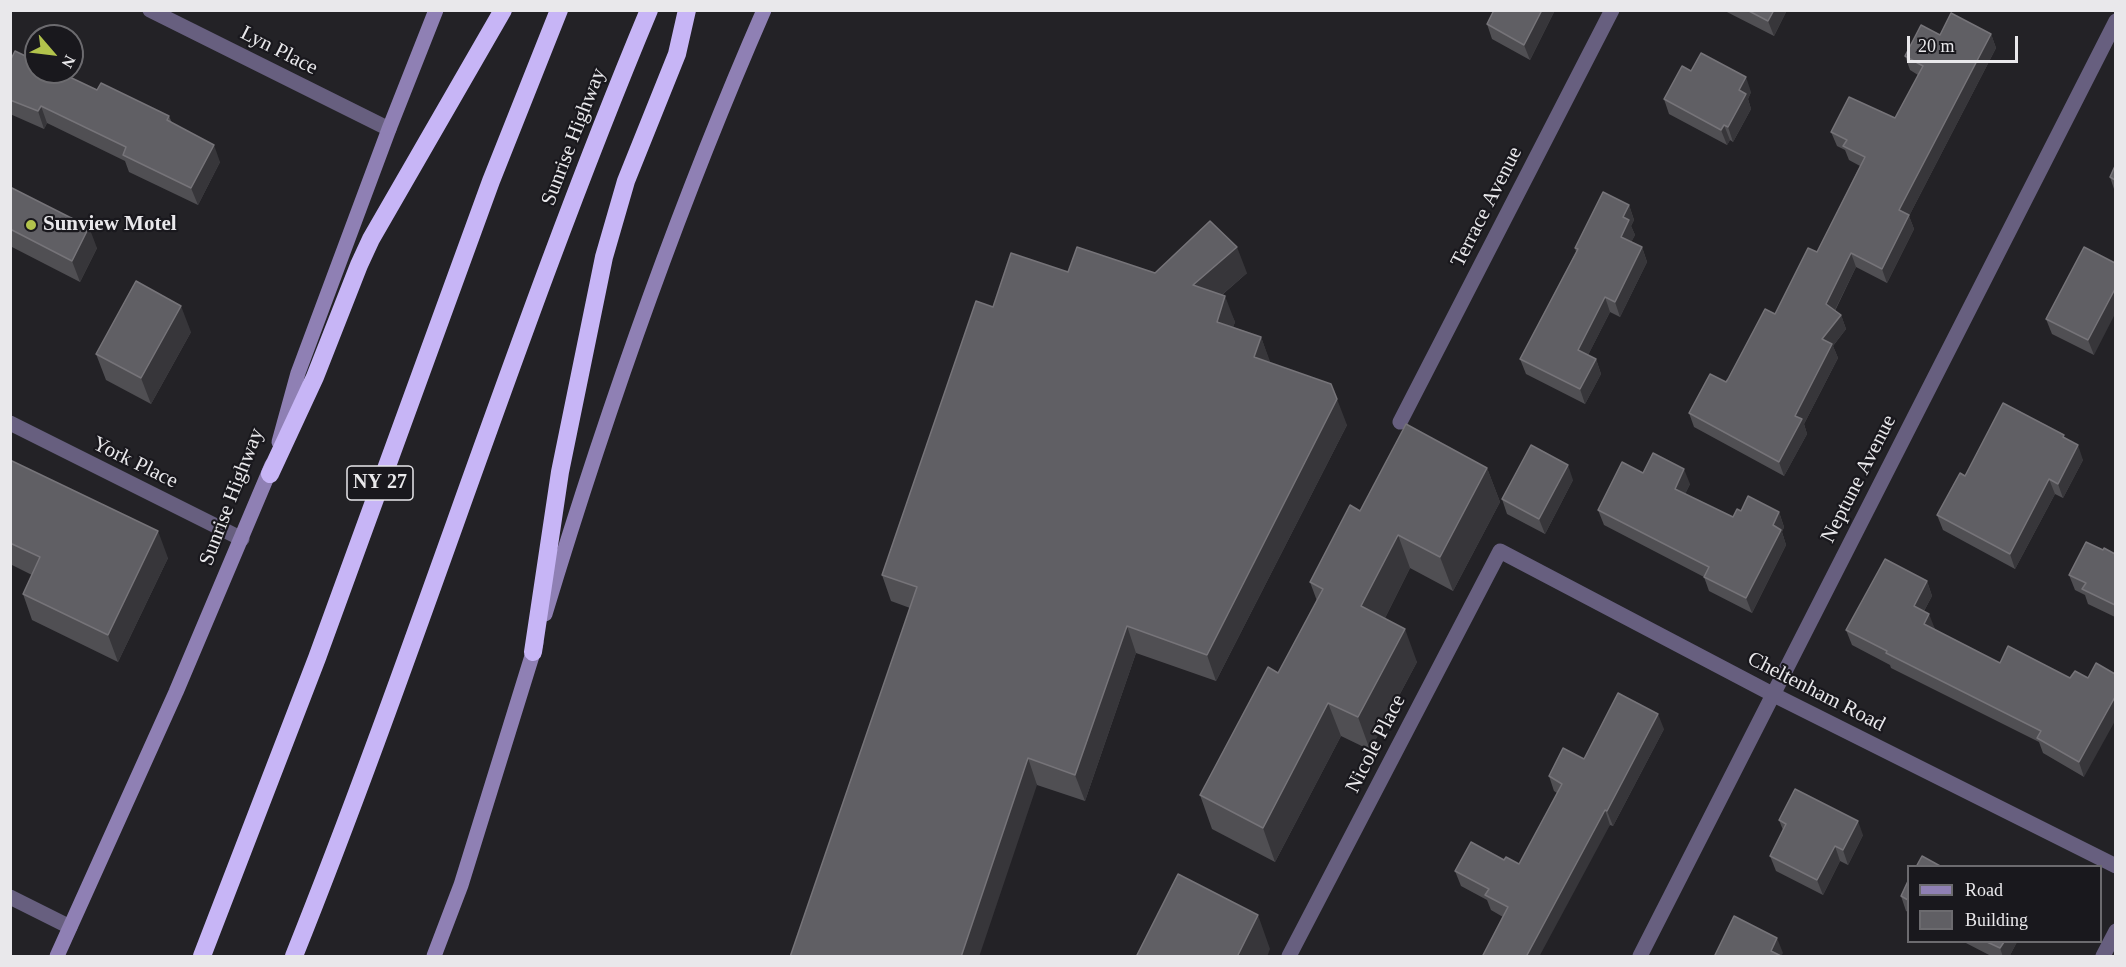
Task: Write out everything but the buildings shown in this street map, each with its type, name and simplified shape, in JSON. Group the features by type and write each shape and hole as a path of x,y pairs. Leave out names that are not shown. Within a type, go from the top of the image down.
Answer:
{"highway":[{"path":"270,474 315,377 371,239 503,10"},
{"name":"NY 27","path":"202,957 317,658 491,181 559,10"},
{"name":"Sunrise Highway","path":"294,957 338,848 547,270 649,10"},
{"path":"534,652 560,472 604,257 626,181 676,54 687,10"}],"main road":[{"name":"Sunrise Highway","path":"57,957 176,692 270,474 298,374 436,10"},
{"path":"434,957 461,885 579,503 638,331 719,118 764,10"}],"street":[{"name":"Lyn Place","path":"150,10 389,129"},
{"name":"Terrace Avenue","path":"1400,422 1612,10"},
{"name":"Neptune Avenue","path":"1640,957 2115,21"},
{"name":"York Place","path":"10,423 242,539"},
{"name":"Cheltenham Road","path":"1500,551 1774,695 2115,866"},
{"name":"Nicole Place","path":"1289,957 1500,551"},
{"path":"10,897 70,927"},
{"path":"2103,957 2115,931"}],"place":[{"name":"Sunview Motel","path":"31,225"}]}
